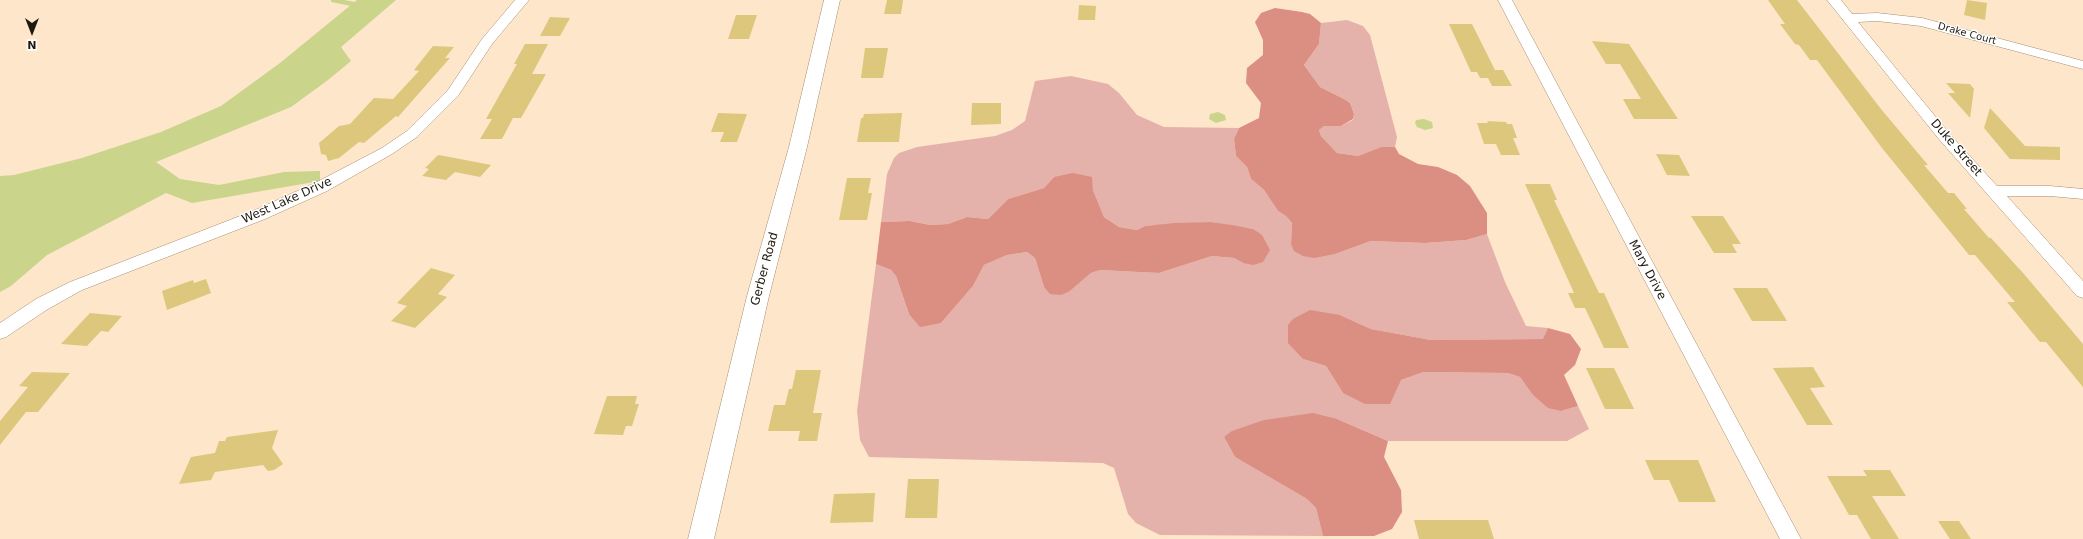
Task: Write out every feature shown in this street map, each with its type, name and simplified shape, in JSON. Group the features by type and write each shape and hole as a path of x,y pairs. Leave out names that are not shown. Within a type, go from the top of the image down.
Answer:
{"street":[{"name":"West Lake Drive","path":"0,332 42,304 76,286 272,209 328,184 387,151 422,124 453,93 487,42 522,0"},
{"name":"Gerber Road","path":"701,539 758,296 798,147 832,0"},
{"name":"Mary Drive","path":"1505,0 1791,539"},
{"name":"Duke Street","path":"1834,0 1943,135 2083,292"},
{"name":"Drake Court","path":"1848,18 1877,17 1922,22 2083,65"},
{"path":"1994,191 2050,191 2083,194"}],"shaded area":[{"path":"357,0 396,0 341,47 351,61 328,80 291,107 156,162 180,179 219,185 284,172 320,171 320,181 192,203 166,193 47,255 11,286 0,292 0,176 14,175 82,158 161,132 221,106 280,63"},
{"path":"1275,8 1310,14 1321,23 1319,44 1304,65 1320,87 1350,103 1354,114 1353,119 1341,126 1324,126 1319,130 1321,136 1337,153 1358,156 1381,147 1395,147 1399,154 1418,164 1438,167 1457,175 1470,186 1487,213 1487,234 1466,240 1425,243 1371,241 1335,254 1314,258 1303,256 1294,251 1291,244 1292,223 1286,216 1278,211 1264,190 1251,179 1247,167 1236,156 1234,139 1239,128 1259,118 1261,103 1246,83 1247,68 1263,55 1263,40 1255,22 1261,13"},
{"path":"1347,20 1363,26 1370,35 1397,137 1395,147 1381,147 1358,156 1337,153 1321,136 1319,130 1324,126 1341,126 1353,120 1354,114 1350,103 1320,87 1304,65 1319,44 1321,23"},
{"path":"1071,76 1108,84 1119,93 1137,115 1164,127 1239,128 1234,139 1236,156 1247,167 1251,179 1264,190 1278,211 1286,216 1292,223 1291,244 1335,254 1371,241 1425,243 1466,240 1487,234 1505,282 1526,326 1548,328 1544,339 1431,340 1371,329 1340,315 1303,359 1326,366 1343,393 1401,380 1422,372 1508,373 1520,377 1532,394 1561,411 1578,406 1589,429 1567,441 1388,441 1337,419 1224,437 1235,457 1307,499 1316,508 1323,536 1160,535 1136,523 1128,514 1114,468 1103,463 869,457 860,440 857,411 876,264 891,270 896,276 909,314 941,323 973,286 984,265 1007,255 1027,252 1035,258 1044,287 1070,291 1091,273 1100,270 1159,273 1212,256 1234,258 1243,263 1253,229 1211,222 1145,226 1137,230 1119,227 1104,217 1093,190 1091,177 1054,177 1044,188 1008,199 988,219 967,217 948,224 930,225 910,221 881,222 887,174 894,158 899,153 917,147 995,136 1012,130 1025,121 1035,81"},
{"path":"1218,112 1225,115 1226,120 1216,123 1209,119 1210,114"},
{"path":"1424,119 1432,122 1433,128 1425,130 1417,127 1415,123 1416,120"},
{"path":"1073,173 1092,177 1093,190 1104,217 1119,227 1137,230 1145,226 1211,222 1232,225 1253,229 1262,235 1270,250 1263,262 1253,265 1243,263 1234,258 1212,256 1159,273 1100,270 1091,273 1070,291 1061,295 1050,294 1044,287 1035,258 1027,252 1007,255 984,265 973,286 941,323 920,327 909,314 896,276 891,270 876,264 881,222 910,221 930,225 948,224 967,217 988,219 1008,199 1044,188 1054,177"},
{"path":"1310,310 1340,315 1371,329 1431,340 1543,339 1548,328 1570,334 1581,349 1575,365 1564,375 1578,406 1561,411 1548,408 1532,394 1520,377 1508,373 1423,372 1401,380 1390,404 1365,404 1343,393 1326,366 1303,359 1288,343 1288,325 1293,319"},
{"path":"1313,413 1337,419 1388,441 1384,457 1401,490 1402,512 1392,529 1374,536 1323,536 1316,508 1307,499 1235,457 1224,437 1232,431 1264,420"}],"building":[{"path":"887,0 903,0 901,14 884,14"},
{"path":"1768,0 1797,0 1881,109 1928,165 1924,165 1948,193 1954,193 1967,209 1964,209 1989,238 1991,238 2024,274 2083,344 2083,387 2046,342 2040,342 2007,302 2015,302 1975,255 1969,255 1882,148 1817,60 1810,60 1799,45 1795,44 1780,24 1785,24"},
{"path":"1967,0 1987,3 1985,20 1964,15"},
{"path":"1079,5 1096,6 1095,20 1078,20"},
{"path":"736,15 757,15 749,39 728,39"},
{"path":"550,17 570,18 560,36 540,36"},
{"path":"1449,24 1472,24 1495,70 1503,70 1512,86 1492,86 1488,78 1480,78 1477,72 1471,72"},
{"path":"1592,41 1629,44 1678,119 1634,119 1623,99 1641,99 1620,64 1606,64"},
{"path":"525,44 548,44 532,74 546,74 521,118 513,118 502,139 480,139 492,119 486,119 517,64 514,64"},
{"path":"433,46 454,47 445,58 450,58 398,117 396,116 364,143 359,142 339,158 328,161 326,155 321,154 319,143 339,126 350,124 374,98 393,99 419,71 414,70"},
{"path":"865,48 888,48 883,78 861,78"},
{"path":"1946,83 1970,84 1974,89 1970,118 1948,93 1955,93"},
{"path":"972,103 1001,103 1001,124 971,125"},
{"path":"1990,108 2025,146 2060,147 2060,160 2010,159 1984,128"},
{"path":"718,113 747,114 737,142 720,142 724,132 711,132"},
{"path":"902,113 899,142 857,142 861,118 863,118 864,114"},
{"path":"1487,121 1506,122 1507,124 1512,124 1517,138 1513,138 1520,155 1501,155 1496,144 1484,144 1477,123 1488,123"},
{"path":"1656,154 1679,155 1690,176 1667,175"},
{"path":"438,155 491,165 480,177 455,172 446,180 422,176 429,169 425,168"},
{"path":"847,178 871,178 868,193 872,193 867,220 839,220"},
{"path":"1525,184 1550,184 1557,200 1554,200 1599,293 1604,293 1629,348 1604,348 1585,308 1575,308 1568,293 1574,293"},
{"path":"1691,216 1723,216 1741,244 1732,244 1737,253 1714,253"},
{"path":"431,268 455,275 438,294 447,297 415,328 391,321 407,306 397,303"},
{"path":"206,279 211,293 167,310 162,291 193,280 194,283"},
{"path":"1733,288 1767,288 1787,321 1752,321"},
{"path":"90,313 122,316 108,332 101,331 87,346 61,344"},
{"path":"1813,367 1825,387 1810,388 1833,425 1807,425 1773,368"},
{"path":"1586,368 1614,368 1634,409 1605,409"},
{"path":"796,370 821,370 813,413 822,413 817,441 798,441 800,431 768,431 774,405 785,405 789,389 792,389"},
{"path":"32,372 70,373 38,412 26,412 0,445 0,421 28,387 19,386"},
{"path":"607,396 637,396 635,404 639,404 632,426 626,426 623,435 594,434"},
{"path":"278,430 272,448 283,464 274,470 268,471 263,465 215,472 211,480 179,484 191,457 215,453 219,441 225,441 227,437"},
{"path":"1645,460 1698,460 1716,502 1679,502 1669,480 1654,480"},
{"path":"1863,470 1890,470 1906,496 1872,496 1899,539 1871,539 1857,515 1849,515 1827,476 1867,476"},
{"path":"908,479 939,479 937,518 905,518"},
{"path":"875,493 873,522 830,523 834,494"},
{"path":"1414,520 1488,520 1494,539 1419,539"},
{"path":"1938,521 1959,521 1971,539 1950,539"}],"waterway":[{"path":"333,0 353,4"}]}
